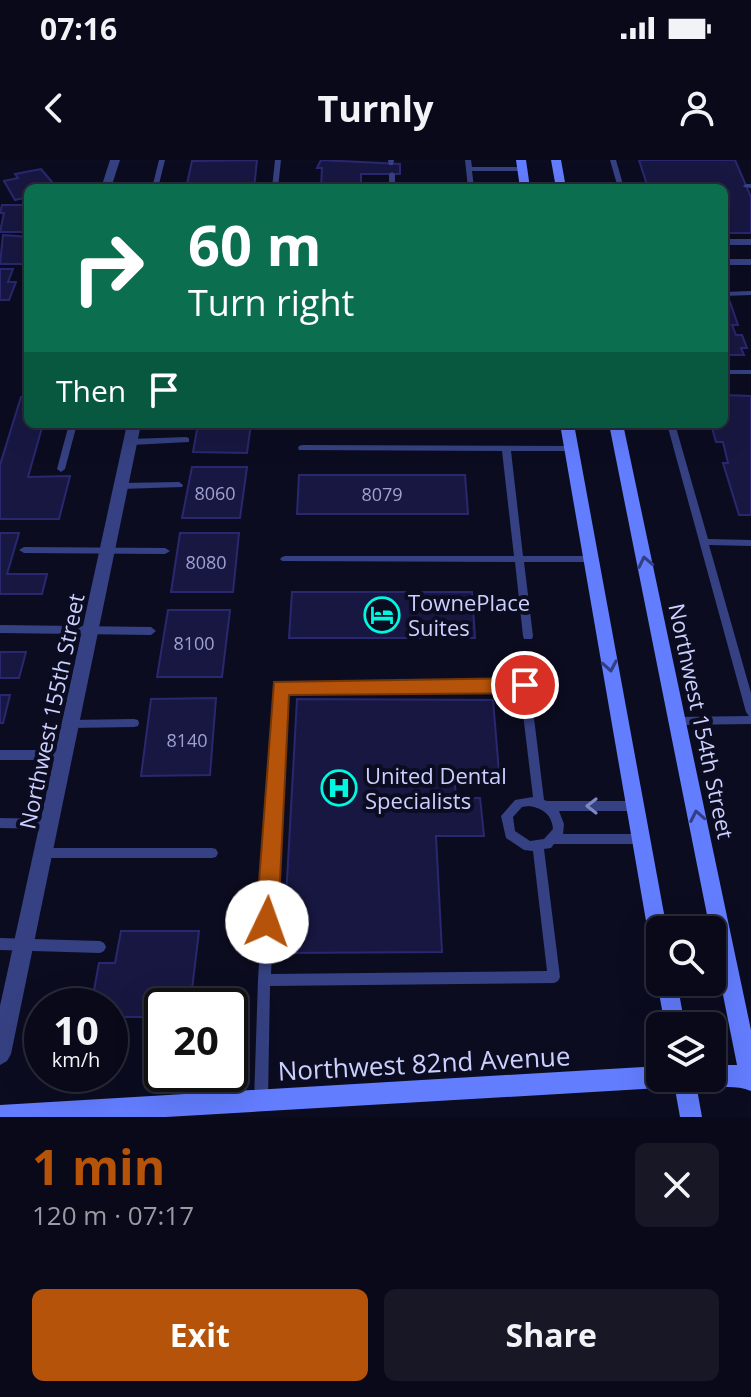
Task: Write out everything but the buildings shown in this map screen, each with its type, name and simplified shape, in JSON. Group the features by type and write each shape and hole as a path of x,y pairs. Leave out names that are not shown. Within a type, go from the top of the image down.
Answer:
{"main road":[{"path":"556,160 560,184"},
{"path":"522,164 524,184"},
{"path":"568,428 655,916"},
{"name":"Northwest 154th Street","path":"617,428 751,1077"},
{"path":"726,1076 751,1077"},
{"name":"Northwest 82nd Avenue","path":"0,1116 646,1078"},
{"path":"687,1092 691,1117"}],"street":[{"path":"107,184 115,160"},
{"path":"728,242 751,242"},
{"path":"728,262 751,262"},
{"name":"Northwest 155th Street","path":"0,1054 133,433"}],"lane":[{"path":"156,184 162,160"},
{"path":"275,184 278,160"},
{"path":"468,160 471,184"},
{"path":"613,160 620,184"},
{"path":"469,169 522,164"},
{"path":"392,174 392,184"},
{"path":"728,294 751,293"},
{"path":"728,372 751,372"},
{"path":"61,469 72,428"},
{"path":"672,428 751,712"},
{"path":"133,433 186,440"},
{"path":"302,448 571,448"},
{"path":"506,448 528,636"},
{"path":"121,486 179,485"},
{"path":"704,542 751,543"},
{"path":"24,550 165,551"},
{"path":"285,559 591,559"},
{"path":"0,629 151,631"},
{"path":"261,1100 264,980 280,687 525,685 544,804 559,822 555,839"},
{"path":"678,721 751,720"},
{"path":"70,724 134,723"},
{"path":"0,755 63,755"},
{"path":"635,806 519,803 507,816 507,826 518,842 538,847 555,839 641,839"},
{"path":"0,823 49,824"},
{"path":"264,980 554,977 538,847"},
{"path":"43,853 212,853"},
{"path":"0,944 100,947"}],"place":[{"name":"TownePlace Suites","path":"382,615"},
{"name":"United Dental Specialists","path":"339,788"}],"route":[{"path":"267,922 280,687 525,685"}]}
